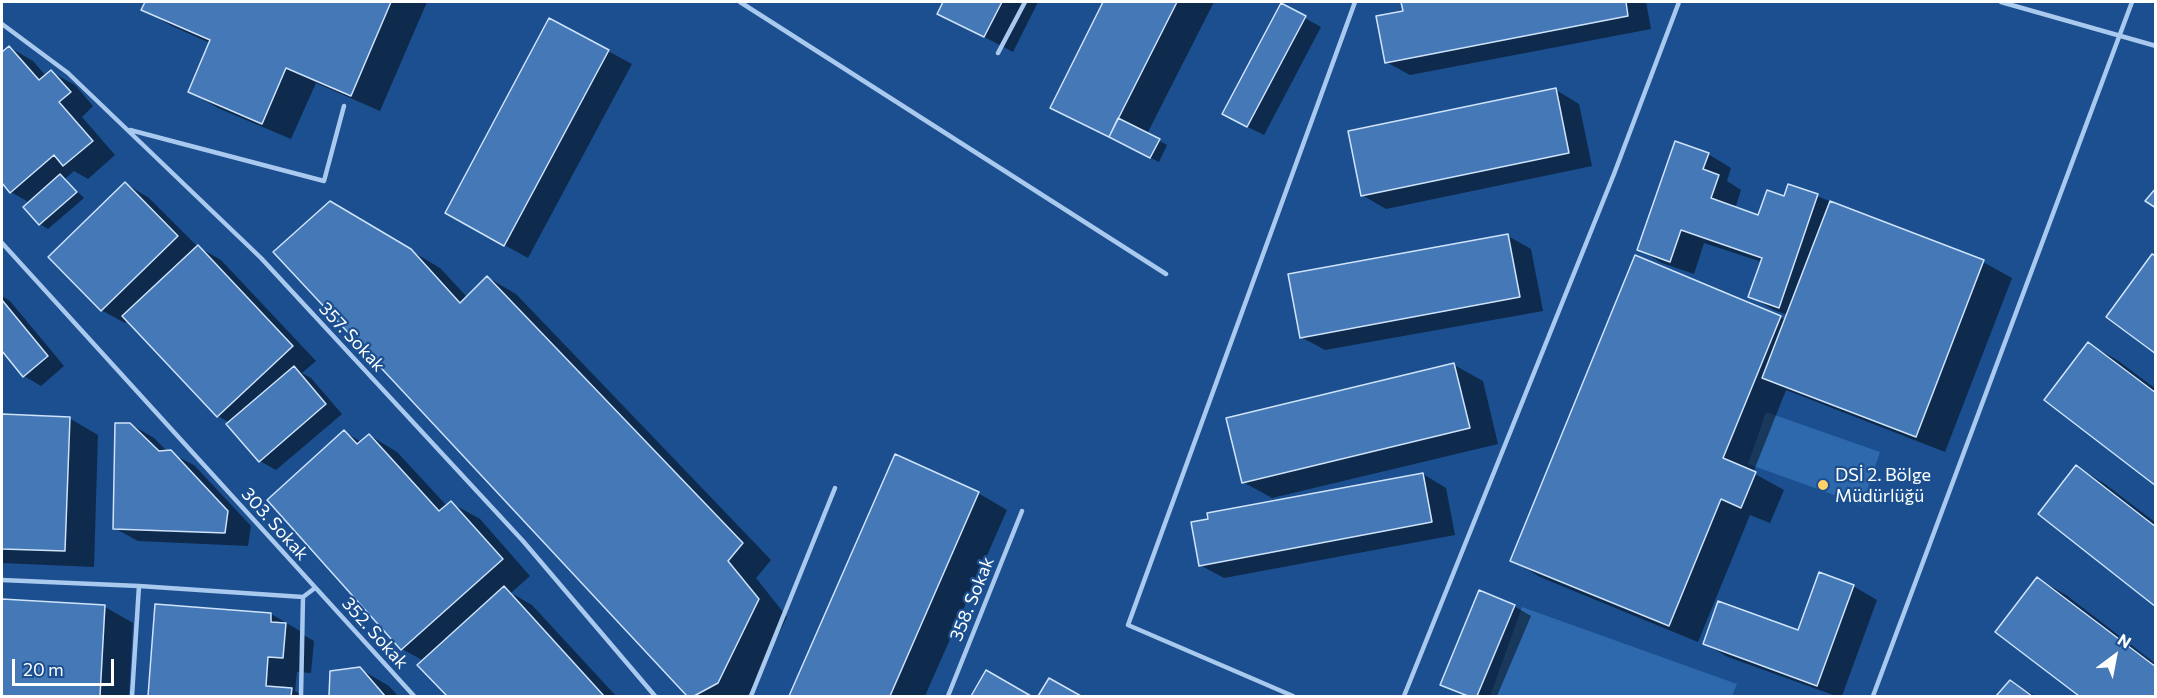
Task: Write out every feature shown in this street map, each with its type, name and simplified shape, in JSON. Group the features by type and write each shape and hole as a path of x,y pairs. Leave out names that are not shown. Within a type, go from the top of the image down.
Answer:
{"lane":[{"path":"740,2 1166,274"},
{"path":"998,53 1025,2"},
{"path":"1293,696 1128,624 1355,2"},
{"path":"1404,696 1614,174 1679,2"},
{"path":"2001,2 2156,46"},
{"path":"1873,696 2132,2"},
{"name":"357. Sokak","path":"2,24 68,73 261,258 523,541 655,696"},
{"path":"128,130 324,181 344,106"},
{"name":"303. Sokak","path":"2,243 315,588"},
{"path":"751,696 835,488"},
{"name":"358. Sokak","path":"948,696 1022,511"},
{"path":"2,580 140,585 303,597 315,588"},
{"path":"132,696 140,585"},
{"name":"352. Sokak","path":"315,588 414,696"},
{"path":"301,696 303,597"}],"shaded area":[{"path":"1766,412 1880,452 1862,505 1748,464"},
{"path":"1522,607 1737,684 1732,696 1490,696"}],"building":[{"path":"145,2 391,2 351,96 286,68 262,124 188,92 210,40 141,10"},
{"path":"943,2 1002,2 984,37 937,14"},
{"path":"1103,2 1177,2 1109,137 1050,108"},
{"path":"1401,2 1626,2 1628,16 1385,63 1376,16 1403,11"},
{"path":"1281,3 1306,16 1247,127 1222,114"},
{"path":"549,18 609,50 504,246 445,213"},
{"path":"9,46 39,80 51,70 71,92 59,102 93,141 63,166 54,155 10,193 2,183 2,52"},
{"path":"1556,88 1569,153 1361,196 1348,131"},
{"path":"1118,118 1160,139 1150,158 1109,137"},
{"path":"1675,141 1709,153 1703,169 1719,175 1711,198 1758,215 1767,190 1784,196 1788,184 1818,194 1779,308 1748,297 1762,258 1681,230 1670,262 1637,250"},
{"path":"60,174 77,192 39,225 23,207"},
{"path":"125,182 178,236 101,311 48,257"},
{"path":"2156,188 2156,208 2145,201"},
{"path":"330,201 411,249 460,303 487,276 743,543 728,561 759,599 718,683 694,696 687,696 273,252"},
{"path":"1830,201 1984,260 1916,437 1762,378"},
{"path":"1508,234 1520,297 1300,338 1288,274"},
{"path":"198,245 293,346 217,417 122,316"},
{"path":"2152,254 2156,256 2156,354 2106,317"},
{"path":"1635,255 1781,316 1723,458 1756,472 1741,508 1721,499 1669,626 1510,561"},
{"path":"2,300 48,356 23,377 2,351"},
{"path":"2088,342 2156,393 2156,486 2044,400"},
{"path":"1454,363 1470,428 1242,483 1226,418"},
{"path":"294,366 326,404 259,462 226,424"},
{"path":"2,414 70,417 65,551 2,549"},
{"path":"115,423 130,423 159,451 171,450 228,511 225,533 113,529"},
{"path":"344,430 357,444 369,434 439,511 451,501 503,559 401,650 267,500"},
{"path":"895,454 979,492 890,696 789,696"},
{"path":"2076,465 2156,527 2156,607 2038,514"},
{"path":"1423,473 1432,522 1199,566 1191,522 1208,519 1207,513"},
{"path":"1819,572 1854,585 1817,686 1703,644 1718,601 1798,630"},
{"path":"2037,577 2156,667 2156,696 2079,696 1995,632"},
{"path":"504,586 604,696 447,696 417,665"},
{"path":"1479,590 1515,605 1477,696 1468,696 1440,685"},
{"path":"2,599 105,605 100,696 2,696"},
{"path":"155,604 271,613 271,622 286,623 283,658 268,657 266,686 292,688 291,696 148,696"},
{"path":"360,667 385,696 329,696 330,671"},
{"path":"986,670 1031,696 971,696"},
{"path":"1049,678 1081,696 1038,696"},
{"path":"2010,680 2032,696 1996,696"}],"place":[{"name":"DSİ 2. Bölge Müdürlüğü","path":"1823,485"}]}
